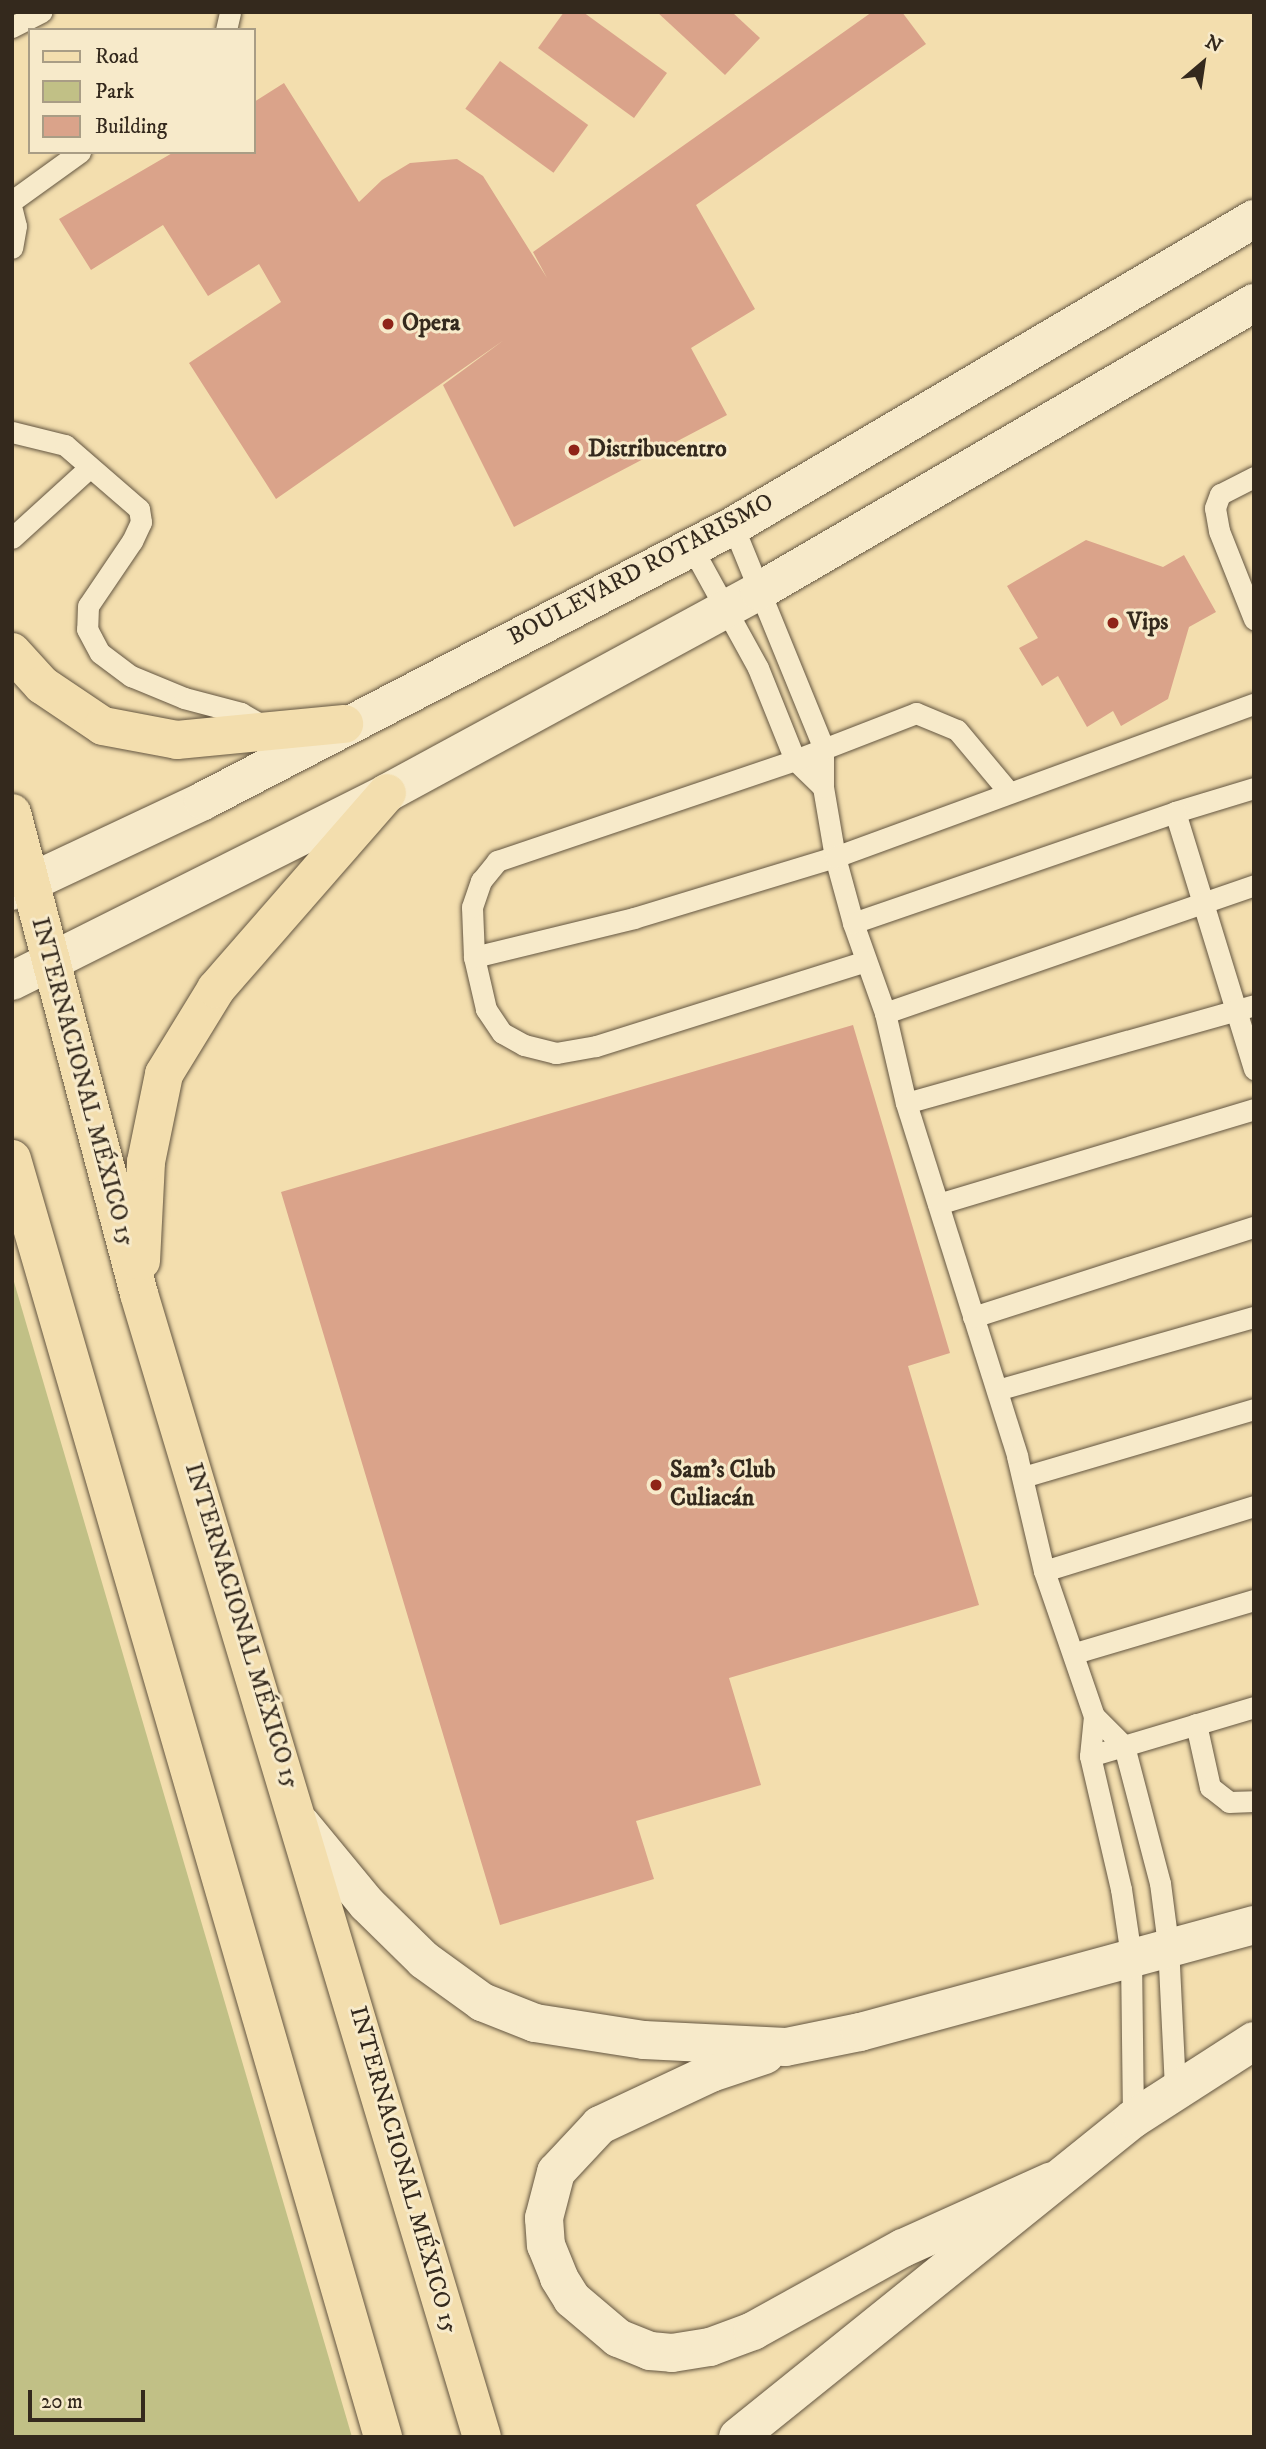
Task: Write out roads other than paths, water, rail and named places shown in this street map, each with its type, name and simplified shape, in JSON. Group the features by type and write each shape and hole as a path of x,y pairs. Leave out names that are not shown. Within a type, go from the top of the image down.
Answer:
{"main road":[{"path":"12,652 42,685 103,726 177,740 263,734 344,724"},
{"path":"139,1294 146,1162 163,1074 216,989 387,793"},
{"name":"INTERNACIONAL MÉXICO 15","path":"12,813 21,887 49,962 139,1294 301,1824 482,2437"},
{"path":"12,1159 383,2437"}],"street":[{"name":"BOULEVARD ROTARISMO","path":"21,887 203,801 344,724 733,526 1254,219"},
{"path":"12,981 387,793 759,591 1254,303"},
{"path":"301,1824 368,1904 424,1960 482,2002 536,2023 581,2033 786,2047"},
{"path":"1052,2181 903,2248 753,2331 710,2347 672,2353 650,2351 618,2338 572,2299 555,2267 544,2218 556,2172 600,2125 711,2073 786,2047 860,2032 1168,1945 1254,1925"},
{"path":"737,2437 969,2255 1052,2181 1175,2089 1254,2041"}],"lane":[{"path":"12,27 41,12"},
{"path":"12,201 77,154"},
{"path":"12,210 16,226 12,248"},
{"path":"12,432 51,438 129,497 139,509 141,522 88,607 87,629 100,653 131,676 184,698 241,713 258,723 263,734"},
{"path":"12,538 89,468"},
{"path":"1254,477 1220,494 1215,508 1219,531 1245,575 1254,618"},
{"path":"733,526 823,746 823,787 835,857 853,923 886,1013 906,1103 1023,1477 1044,1571 1075,1653 1094,1716 1090,1756 1121,1889 1131,1956 1133,2119"},
{"path":"691,546 776,707 795,760 823,787"},
{"path":"474,957 634,918 835,857 1008,791 1254,704"},
{"path":"866,961 596,1046 556,1052 524,1045 502,1033 486,1009 474,957 472,907 481,881 497,861 795,760 823,746 916,712 957,730 1008,791"},
{"path":"853,923 1175,812 1254,788"},
{"path":"1175,812 1202,900 1245,1008 1254,1069"},
{"path":"886,1013 1202,900 1254,885"},
{"path":"906,1103 1245,1008"},
{"path":"938,1204 1254,1109"},
{"path":"973,1317 1254,1227"},
{"path":"996,1390 1254,1318"},
{"path":"1023,1477 1254,1409"},
{"path":"1044,1571 1254,1506"},
{"path":"1075,1653 1254,1600"},
{"path":"1090,1756 1254,1707"},
{"path":"1094,1716 1124,1746 1160,1883 1168,1945 1175,2089"},
{"path":"1196,1724 1210,1787 1229,1802 1254,1801"}],"place":[{"name":"Opera","path":"388,324"},
{"name":"Distribucentro","path":"574,450"},
{"name":"Vips","path":"1113,623"},
{"name":"Sam's Club Culiacán","path":"656,1485"}]}
